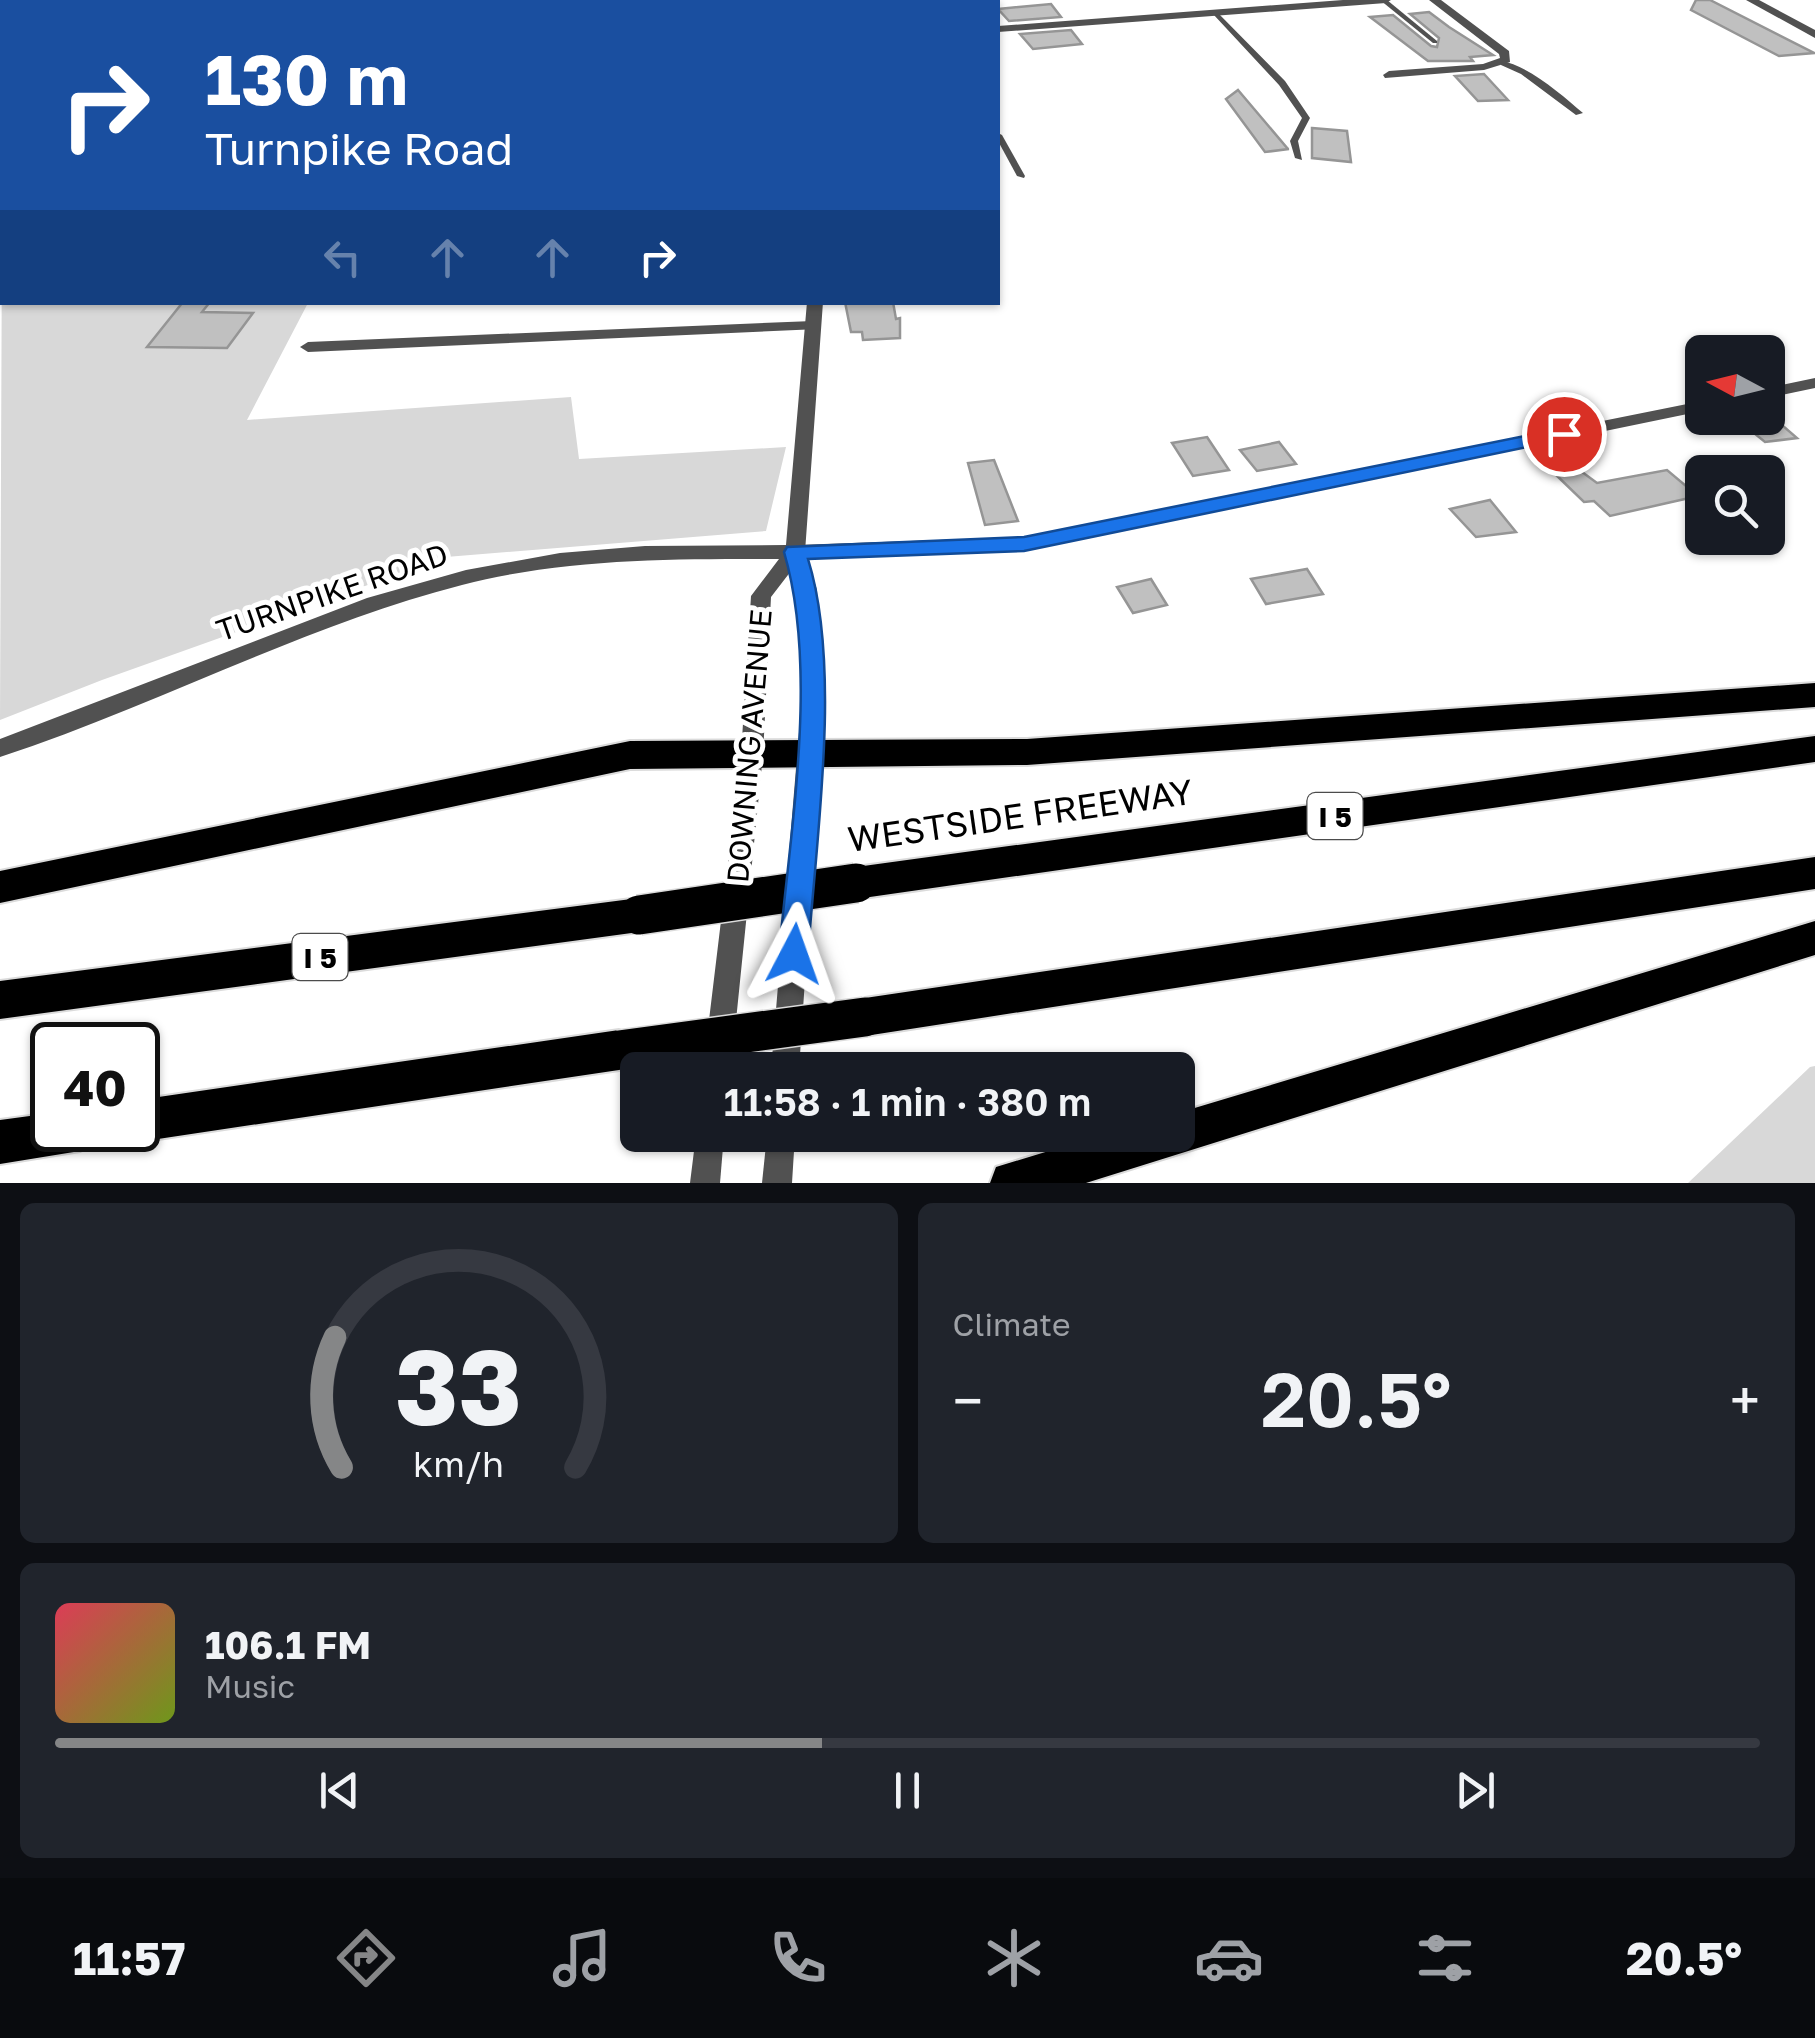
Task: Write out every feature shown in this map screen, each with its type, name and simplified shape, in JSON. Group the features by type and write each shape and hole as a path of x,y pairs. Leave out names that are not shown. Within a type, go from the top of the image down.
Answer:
{"highway":[{"path":"0,887 630,755 1027,752 1815,694"},
{"name":"WESTSIDE FREEWAY","path":"0,1000 1815,750"},
{"path":"160,1119 1815,873"},
{"path":"1195,1128 1815,938"},
{"path":"0,1142 30,1138"},
{"path":"1012,1183 1116,1152"}],"street":[{"path":"1000,29 1384,0"},
{"path":"1389,75 1504,63 1505,53 1434,0"},
{"path":"1751,0 1815,35"},
{"name":"DOWNING AVENUE","path":"786,1052 812,708 806,590 795,552 814,305"},
{"path":"308,348 813,326"},
{"path":"1785,389 1815,383"},
{"name":"TURNPIKE ROAD","path":"0,748 374,603 466,577 560,560 645,553 1024,544 1685,409"},
{"name":"DOWNING AVENUE","path":"720,1052 752,755 761,596 795,552"},
{"path":"705,1183 708,1152"},
{"path":"777,1183 780,1152"}],"lane":[{"path":"1384,0 1435,42"},
{"path":"1215,13 1282,83 1306,118 1294,140 1299,158"},
{"path":"1504,63 1524,72 1579,112"},
{"path":"1000,139 1021,176"}],"shaded area":[{"path":"2,305 307,305 247,420 571,397 579,459 786,447 766,531 446,557 0,720"},
{"path":"1815,1066 1815,1183 1688,1183 1810,1067"}],"building":[{"path":"1696,0 1710,0 1814,53 1779,56 1691,10"},
{"path":"1051,4 1061,17 1009,21 1000,9"},
{"path":"1429,12 1493,55 1470,57 1473,61 1428,61 1370,17 1393,15 1437,47 1439,38 1410,14"},
{"path":"1071,30 1082,44 1033,49 1020,34"},
{"path":"1484,74 1508,100 1478,101 1455,76"},
{"path":"1238,90 1289,149 1265,152 1226,99"},
{"path":"1312,128 1347,131 1351,162 1312,158"},
{"path":"181,305 208,305 202,312 253,313 227,348 147,347"},
{"path":"846,305 894,305 896,319 900,318 900,338 863,340 862,332 851,332"},
{"path":"1785,428 1797,438 1765,442 1756,435 1785,435"},
{"path":"1207,437 1229,470 1193,476 1172,443"},
{"path":"1279,442 1296,464 1257,471 1240,450"},
{"path":"994,460 1018,521 985,525 968,463"},
{"path":"1578,469 1597,483 1667,470 1685,485 1685,499 1610,516 1594,501 1584,502 1554,473"},
{"path":"1490,500 1516,532 1476,537 1450,509"},
{"path":"1307,569 1323,594 1266,604 1251,579"},
{"path":"1151,579 1167,605 1133,613 1117,587"}],"route":[{"path":"794,954 812,708 806,590 795,552 1024,544 1564,434"}]}
